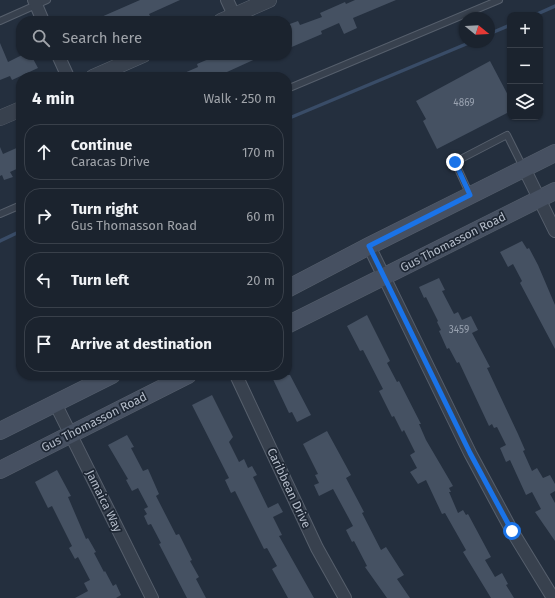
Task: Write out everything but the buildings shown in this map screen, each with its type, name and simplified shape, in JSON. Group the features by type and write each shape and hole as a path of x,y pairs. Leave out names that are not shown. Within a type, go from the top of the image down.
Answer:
{"main road":[{"path":"292,286 555,153"},
{"name":"Gus Thomasson Road","path":"292,323 555,191"},
{"path":"0,432 102,380"},
{"name":"Gus Thomasson Road","path":"0,470 178,380"}],"street":[{"path":"227,0 227,16"},
{"path":"232,16 269,0"},
{"path":"35,2 41,16"},
{"path":"60,60 66,72"},
{"path":"104,72 132,60"},
{"path":"0,118 16,111"},
{"path":"524,168 555,231"},
{"path":"369,246 470,453 512,531 553,598"},
{"name":"Caribbean Drive","path":"238,380 317,548 345,598"},
{"name":"Jamaica Way","path":"55,404 152,598"}],"lane":[{"path":"0,21 35,2 47,0"},
{"path":"292,87 499,0"},
{"path":"470,195 455,162 507,135 524,168"},
{"path":"0,214 16,207"}],"waterway":[{"path":"542,12 555,6"},
{"path":"495,31 507,26"},
{"path":"292,117 459,47"},
{"path":"0,241 16,233"}],"route":[{"path":"455,162 470,195 369,246 470,453 512,531"}]}
